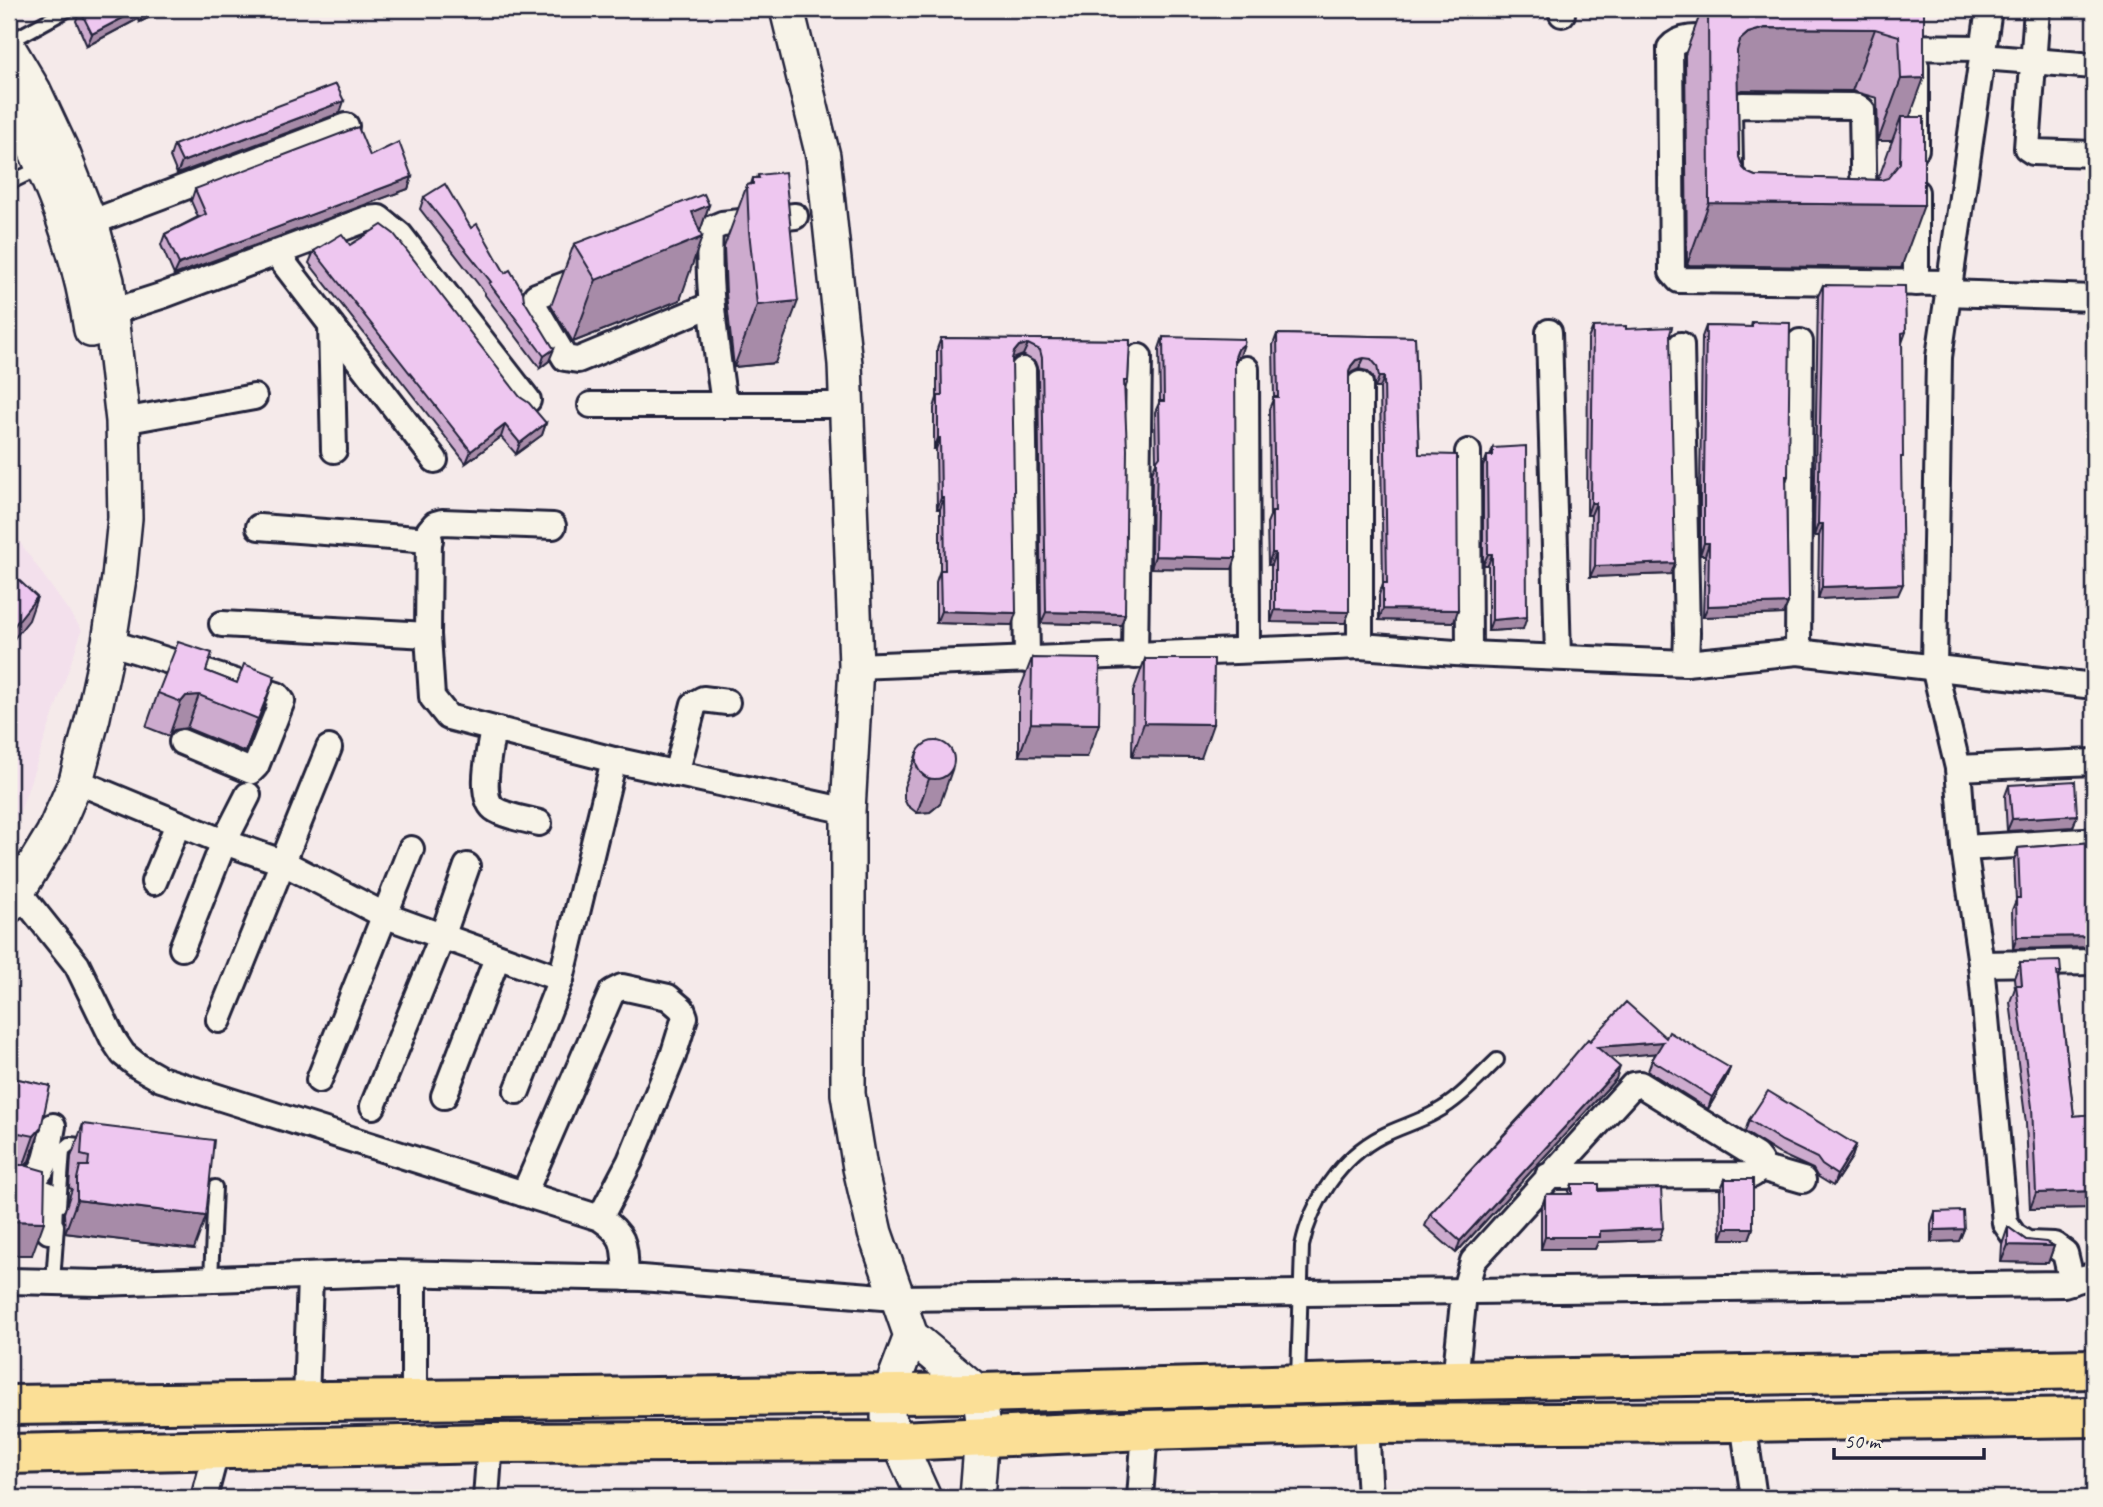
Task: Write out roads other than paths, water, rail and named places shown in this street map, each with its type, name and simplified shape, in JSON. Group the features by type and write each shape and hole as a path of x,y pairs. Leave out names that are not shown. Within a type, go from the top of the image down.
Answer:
{"main road":[{"path":"9,1405 889,1394 1455,1380 2094,1369"},
{"path":"9,1454 490,1443 899,1441 1366,1424 2094,1417"}],"street":[{"path":"787,9 823,156 845,364 856,666 848,811 848,1094 874,1233 911,1336 979,1392 983,1406 978,1498"},
{"path":"9,1281 100,1283 414,1274 626,1278 896,1298 2050,1284 2083,1278 2065,1253 2054,1245 2027,1244 2014,1236 2005,1223 1981,964 1964,848 1958,768 1934,667 1939,356 1989,9"},
{"path":"2037,9 2027,148 2033,152 2094,154"},
{"path":"1742,41 1688,38 1675,42 1670,48 1672,272 1679,280 1916,283 1948,288 2094,298"},
{"path":"1863,46 1983,52 2032,62 2094,66"},
{"path":"1916,48 1903,164 1916,283"},
{"path":"9,49 47,118 85,232 107,281 123,421 125,518 89,634 55,775 54,809"},
{"path":"9,97 43,166 85,232 86,297 100,408 109,576 109,642 76,781 54,809 12,887 76,965 113,1039 123,1054 138,1066 161,1079 600,1218 615,1228 621,1236 626,1278"},
{"path":"1742,105 1858,107 1863,114 1863,165 1864,218 1858,228 1733,223 1729,113 1731,109 1742,105"},
{"path":"85,232 346,126"},
{"path":"1863,165 1903,164"},
{"path":"648,253 722,224 795,216"},
{"path":"111,312 164,295 367,219 379,218 400,235 528,400"},
{"path":"710,229 708,256 711,305 723,404"},
{"path":"276,253 435,460"},
{"path":"611,267 537,296 533,304 565,358 578,360 711,305"},
{"path":"331,325 334,450"},
{"path":"1549,331 1558,657"},
{"path":"1798,652 1800,342"},
{"path":"1681,345 1686,663"},
{"path":"1135,656 1139,357"},
{"path":"1246,369 1247,650"},
{"path":"1023,370 1027,660"},
{"path":"1360,384 1360,646"},
{"path":"123,421 254,397"},
{"path":"591,405 846,405"},
{"path":"1468,452 1469,654"},
{"path":"553,526 442,522 435,524 429,531 428,635 432,697 448,717 614,760 848,811"},
{"path":"259,527 430,540"},
{"path":"222,624 428,635"},
{"path":"109,642 277,695 282,701 256,766 251,771 182,742"},
{"path":"856,666 1360,646 1469,654 1686,663 1798,652 2094,686"},
{"path":"676,774 694,704 703,699 727,702"},
{"path":"492,729 487,801 497,811 539,823"},
{"path":"219,1020 329,748"},
{"path":"517,1091 561,979 614,760"},
{"path":"1958,768 2094,762"},
{"path":"76,781 178,824 282,862 386,916 496,958 561,979"},
{"path":"182,948 224,842 248,794"},
{"path":"154,883 178,824"},
{"path":"1964,848 2084,841"},
{"path":"319,1080 411,849"},
{"path":"373,1106 442,937 467,866"},
{"path":"444,1096 496,958"},
{"path":"1981,964 2094,962"},
{"path":"524,1194 612,992 622,987 668,997 682,1009 685,1017 630,1161 600,1218"},
{"path":"1455,1380 1464,1293 1471,1264 1633,1085 1637,1084 1756,1156 1761,1168"},
{"path":"18,1183 37,1178 45,1167 53,1126"},
{"path":"1548,1176 1752,1175 1761,1168"},
{"path":"1761,1168 1803,1180"},
{"path":"18,1183 49,1196 49,1231"},
{"path":"414,1274 414,1400"},
{"path":"306,1401 310,1276"},
{"path":"911,1336 889,1394 888,1418 924,1498"},
{"path":"1744,1422 1754,1498"},
{"path":"1366,1424 1370,1498"},
{"path":"1140,1498 1146,1430"},
{"path":"486,1498 490,1443"},
{"path":"204,1498 216,1449"}],"lane":[{"path":"9,42 69,9"},
{"path":"9,183 43,166"},
{"path":"1298,1384 1302,1246 1305,1229 1317,1202 1342,1167 1381,1136 1438,1112 1497,1060"},
{"path":"53,1282 63,1150 70,1144 102,1148"},
{"path":"211,1279 215,1188"}]}
